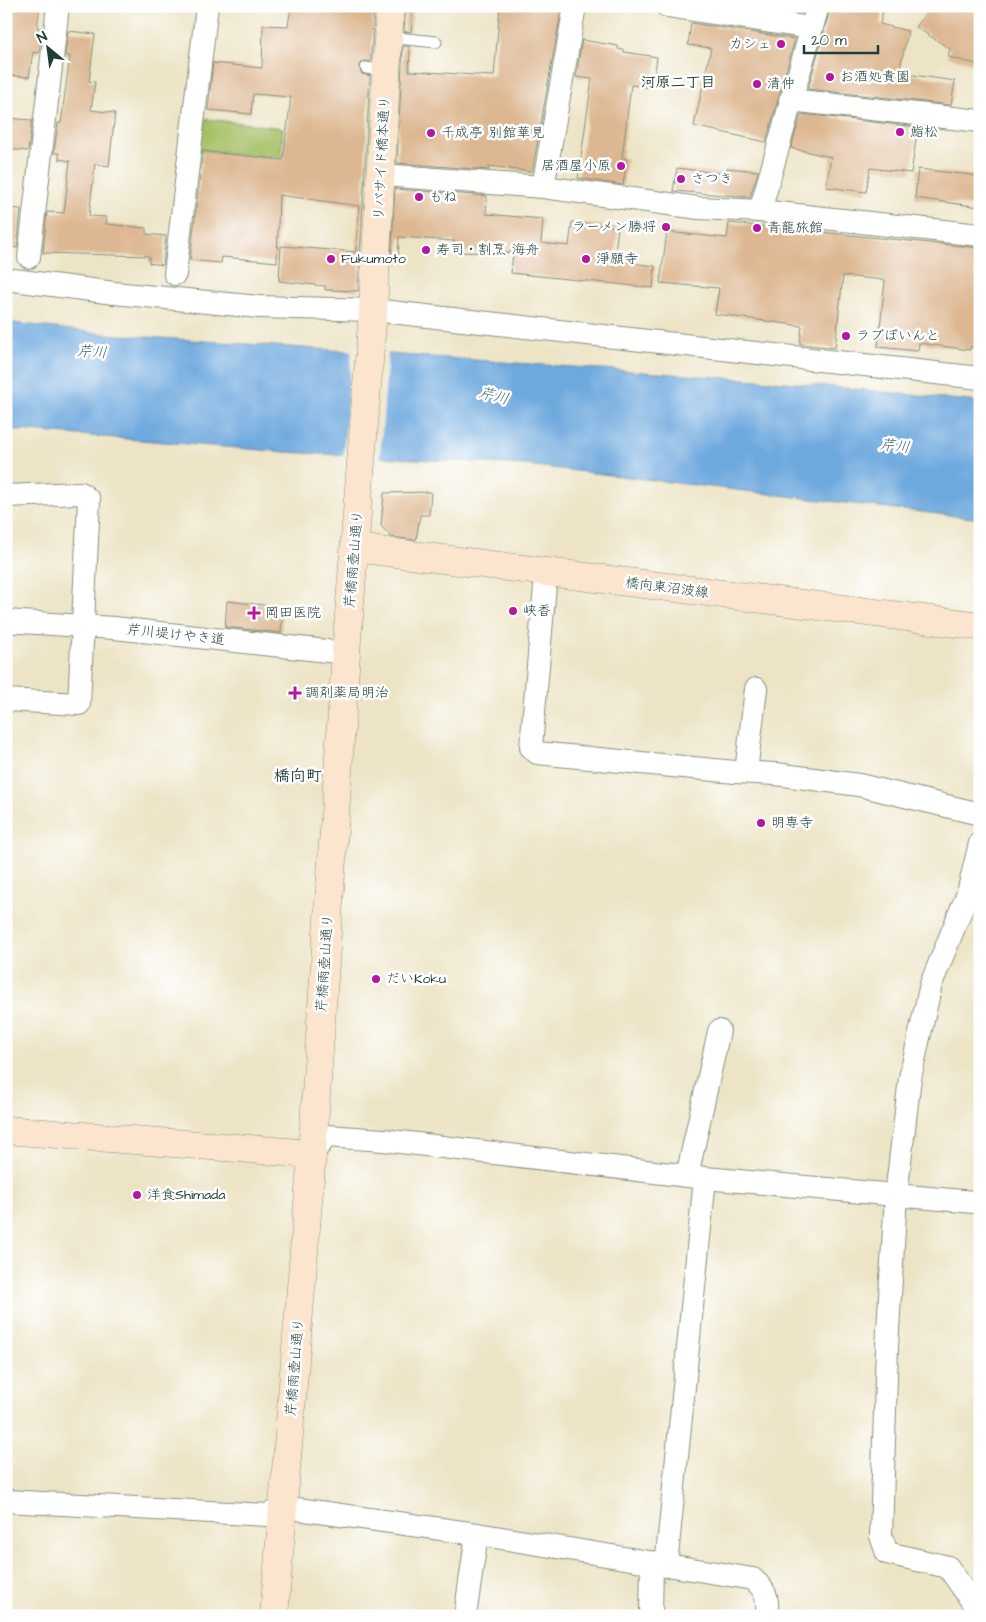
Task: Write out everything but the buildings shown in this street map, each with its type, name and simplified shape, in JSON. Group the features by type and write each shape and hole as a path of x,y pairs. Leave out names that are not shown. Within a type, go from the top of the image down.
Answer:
{"main road":[{"name":"リバサイド橋本通り","path":"372,322 382,175 376,70 388,38 390,6"},
{"name":"芹橋雨壺山通り","path":"274,1616 312,1154 346,653 372,322"},
{"name":"橋向東沼波線","path":"355,548 546,574 980,626"},
{"path":"6,1130 312,1154"}],"street":[{"path":"29,257 58,6"},
{"path":"760,211 818,6"},
{"path":"676,8 811,28"},
{"path":"175,274 205,10"},
{"path":"544,187 575,17"},
{"path":"790,100 980,121"},
{"path":"382,175 544,187 699,208 760,211 980,235"},
{"path":"6,279 114,293 260,307 372,322 980,378"},
{"path":"6,496 81,493 90,500 79,704 6,700"},
{"path":"546,574 532,747 537,753 776,774 859,785 980,814"},
{"name":"芹川堤けやき道","path":"6,621 83,626 346,653"},
{"path":"746,772 756,689"},
{"path":"980,843 968,893 932,984 910,1078 896,1195 887,1347 881,1536 887,1553 948,1567 973,1603 980,1604"},
{"path":"651,1616 659,1564 696,1177 719,1031"},
{"path":"312,1154 327,1136 696,1177 974,1202"},
{"path":"6,1501 268,1515 283,1508 477,1534 753,1579 764,1588 768,1598 767,1616"},
{"path":"465,1616 477,1534"}],"lane":[{"path":"388,38 436,42"}],"green space":[{"path":"199,118 283,128 281,158 195,150"}],"water":[{"name":"芹川","path":"6,322 105,334 786,382 980,402 980,519 526,465 285,452 6,429"}],"pier":[{"path":"352,349 388,352 380,459 343,457"}],"place":[{"name":"カシェ","path":"781,44"},
{"name":"お酒処貴園","path":"830,77"},
{"name":"清仲","path":"757,84"},
{"name":"鮨松","path":"900,132"},
{"name":"千成亭 別館華見","path":"431,133"},
{"name":"居酒屋小原","path":"621,166"},
{"name":"さつき","path":"681,179"},
{"name":"もね","path":"419,197"},
{"name":"ラーメン勝将","path":"666,227"},
{"name":"青龍旅館","path":"757,228"},
{"name":"寿司・割烹 海舟","path":"426,250"},
{"name":"Fukumoto","path":"331,259"},
{"name":"淨願寺","path":"586,259"},
{"name":"ラブぽいんと","path":"846,336"},
{"name":"峡香","path":"513,611"},
{"name":"岡田医院","path":"254,613"},
{"name":"調剤薬局明治","path":"295,693"},
{"name":"明専寺","path":"761,823"},
{"name":"だいKoku","path":"376,979"},
{"name":"洋食Shimada","path":"137,1195"}],"district":[{"name":"河原二丁目","path":"678,82"},
{"name":"橋向町","path":"298,776"}]}
